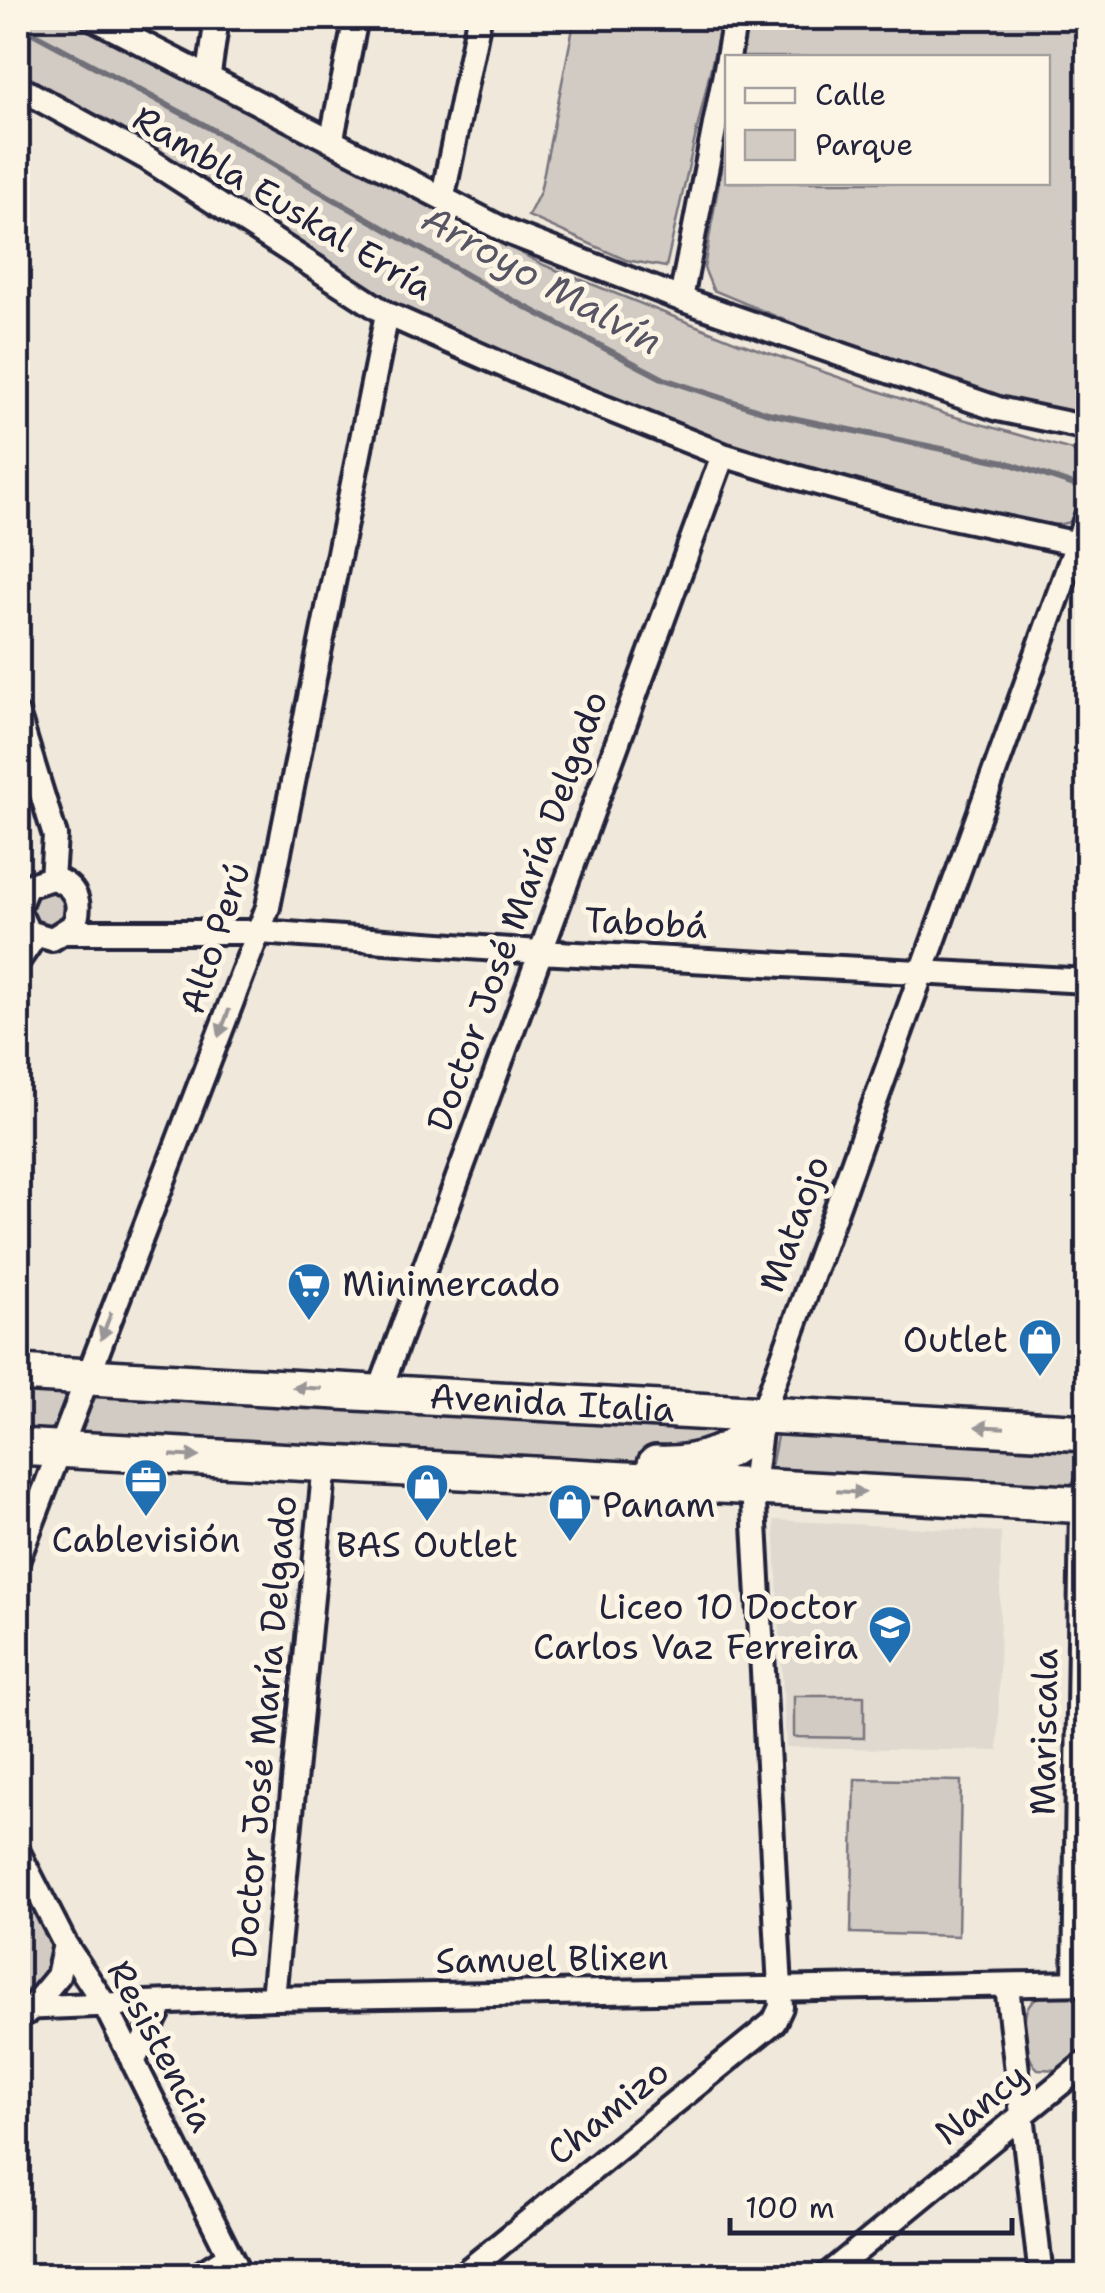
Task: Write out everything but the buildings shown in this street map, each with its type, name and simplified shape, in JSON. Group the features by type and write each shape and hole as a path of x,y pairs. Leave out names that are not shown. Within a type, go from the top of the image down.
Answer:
{"main road":[{"name":"Avenida Italia","path":"18,1372 1088,1433"},
{"path":"527,1474 574,1460 674,1465 702,1458 752,1436 762,1415"},
{"name":"Avenida Italia","path":"18,1448 754,1486 1086,1498"}],"street":[{"name":"Rambla Euskal Erría","path":"97,18 510,233 680,299 998,409 1088,428"},
{"path":"209,74 216,18"},
{"path":"332,138 356,18"},
{"path":"444,196 479,18"},
{"path":"729,55 735,18"},
{"path":"680,299 725,73"},
{"name":"Rambla Euskal Erría","path":"18,87 144,157 388,314 548,385 722,454 906,507 1082,544"},
{"name":"Alto Perú","path":"18,1559 260,932 388,314"},
{"name":"Doctor José María Delgado","path":"379,1392 722,454"},
{"name":"Mataojo","path":"782,1992 776,1966 754,1486 762,1415 921,971 1082,544 1088,512"},
{"path":"18,716 55,836 52,878 27,886 18,905 22,925 35,936 18,961"},
{"name":"Tabobá","path":"52,878 94,911 141,930"},
{"path":"67,932 78,915 76,895"},
{"name":"Tabobá","path":"35,936 52,939 67,932 141,930 260,932 539,952 1088,981"},
{"name":"Doctor José María Delgado","path":"274,1998 325,1463"},
{"name":"Mariscala","path":"1082,1983 1086,1498"},
{"name":"Resistencia","path":"18,1852 65,1944 106,2005 235,2266"},
{"path":"22,2012 58,1976 65,1944"},
{"name":"Samuel Blixen","path":"22,2012 274,1998 782,1992 1082,1983"},
{"path":"1008,1986 1020,2118 1041,2276"},
{"name":"Chamizo","path":"461,2276 774,2022 782,1992"},
{"path":"133,2062 162,2003"},
{"name":"Nancy","path":"826,2276 1088,2062"},
{"path":"197,2276 235,2266"}],"shaded area":[{"name":"Liceo 10 Doctor Carlos Vaz Ferreira","path":"774,1520 1001,1532 998,1751 786,1747"}],"green space":[{"path":"18,18 66,18 544,265 737,342 945,414 1072,450 1088,466 1072,522 1055,525 881,491 759,456 602,399 373,294 231,199 18,76"},
{"path":"575,18 722,18 666,267 626,260 528,216 540,192"},
{"path":"749,18 1087,18 1087,421 928,380 713,290 704,268 725,147 725,185 1050,185 1050,55 741,55"},
{"path":"38,887 63,891 69,907 63,923 47,928 32,923 27,899"},
{"path":"18,1389 64,1393 66,1405 60,1422 46,1431 18,1435"},
{"path":"95,1393 736,1427 743,1452 736,1471 79,1433"},
{"path":"778,1431 1076,1449 1082,1458 1074,1481 1065,1489 775,1475 771,1467"},
{"path":"794,1696 864,1696 864,1738 794,1737"},
{"path":"855,1779 961,1781 958,1936 851,1933"},
{"path":"18,1874 52,1945 43,1978 18,1996"},
{"path":"1087,1995 1087,2048 1061,2070 1038,2069 1027,2047 1028,2006 1042,1996"}],"waterway":[{"name":"Arroyo Malvín","path":"18,25 206,126 491,289 664,379 768,413 1005,462 1077,486"}],"place":[{"name":"Minimercado","path":"309,1322"},
{"name":"Outlet","path":"1040,1378"},
{"name":"Cablevisión","path":"146,1518"},
{"name":"BAS Outlet","path":"427,1523"},
{"name":"Panam","path":"570,1543"},
{"name":"Liceo 10 Doctor Carlos Vaz Ferreira","path":"890,1665"}]}
